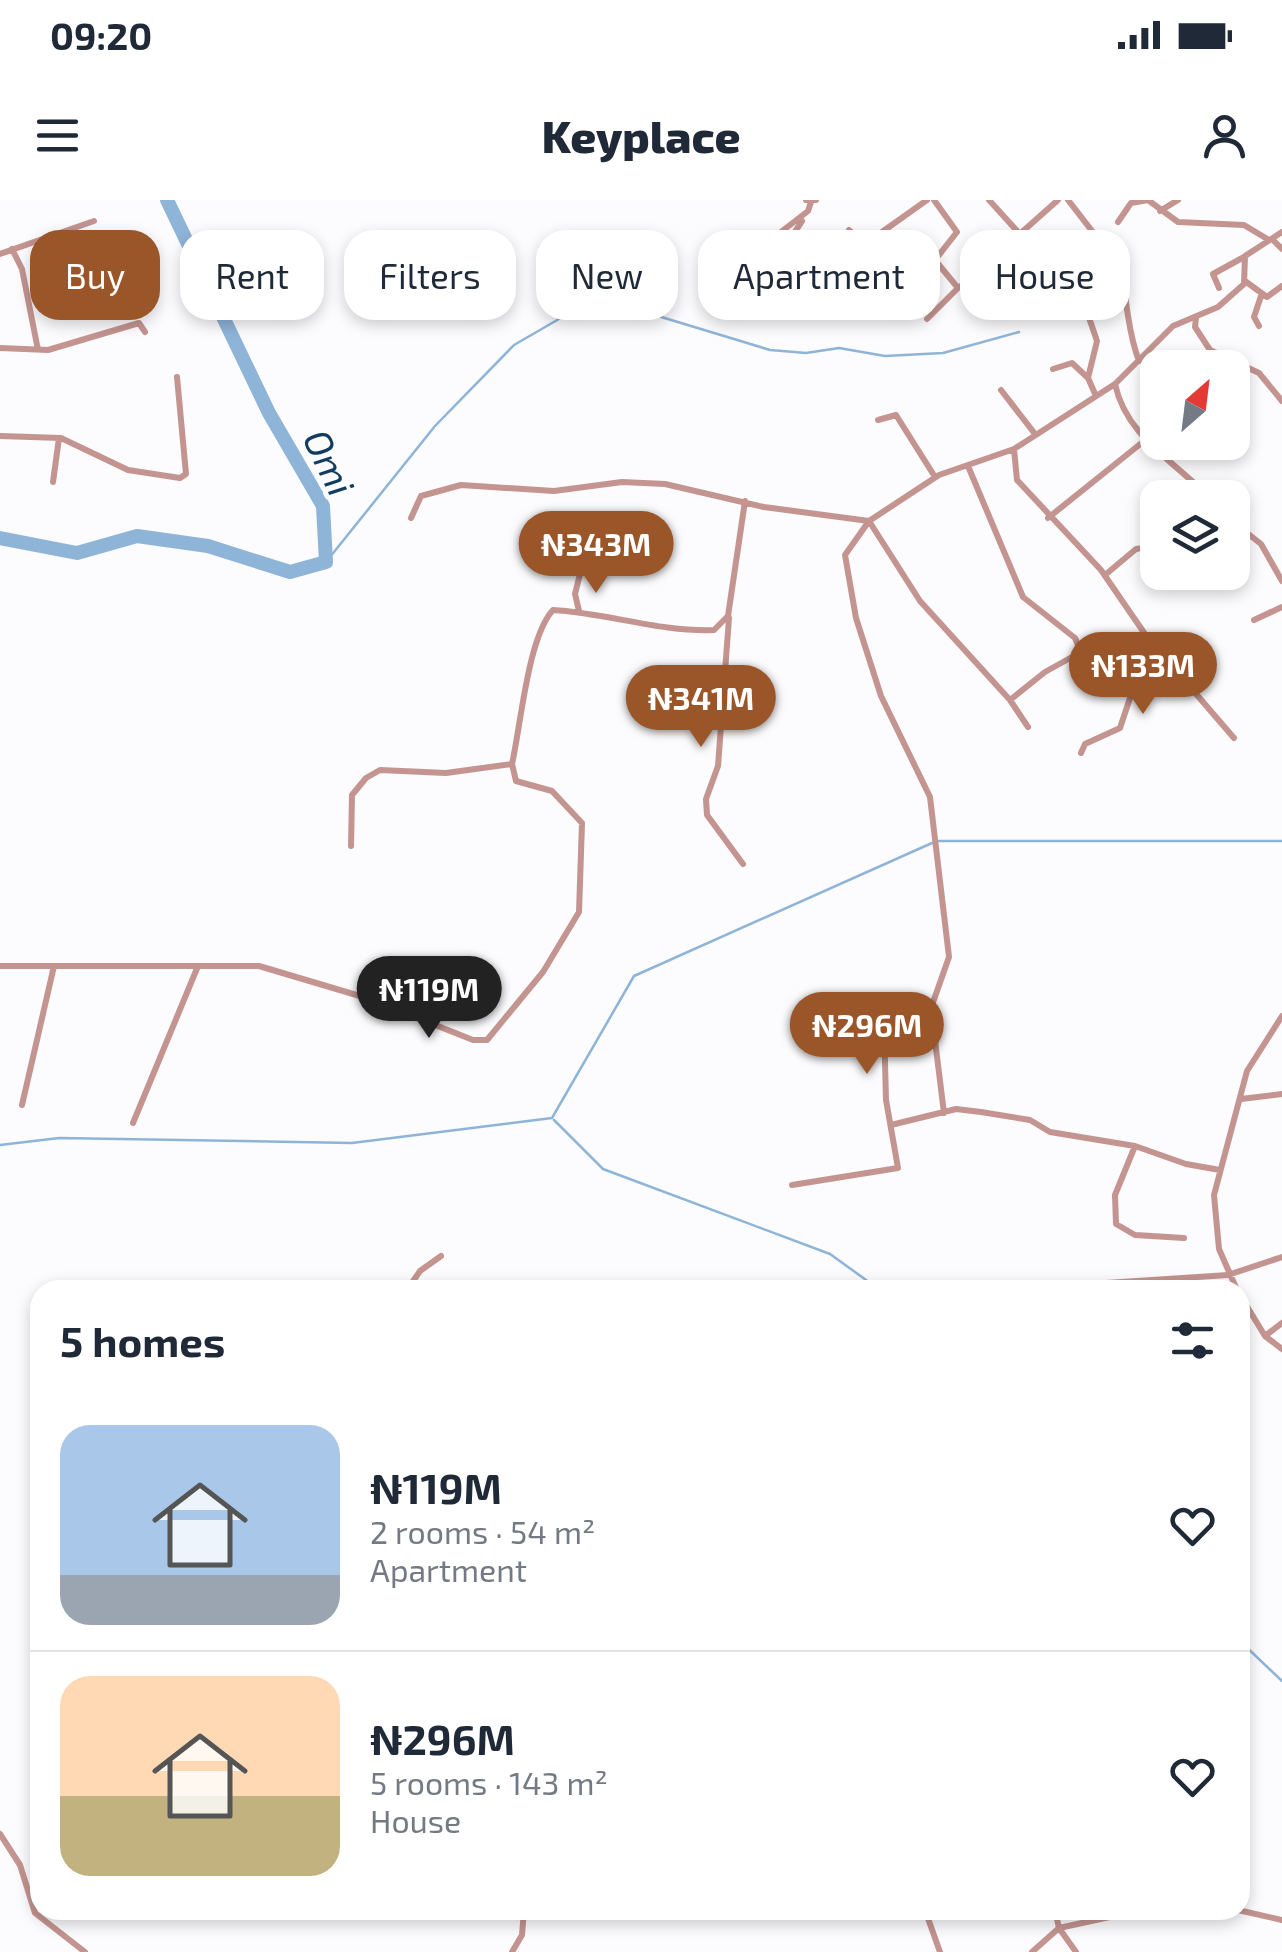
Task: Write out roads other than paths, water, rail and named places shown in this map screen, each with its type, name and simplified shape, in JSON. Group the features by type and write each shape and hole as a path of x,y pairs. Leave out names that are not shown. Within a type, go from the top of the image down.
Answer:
{"street":[{"path":"886,230 931,200 957,232 935,260 958,288 940,306"},
{"path":"989,200 1020,230"},
{"path":"1024,230 1058,200"},
{"path":"1068,200 1113,258 1124,266 1131,314 1129,336 1139,362"},
{"path":"1118,222 1131,203 1148,200 1178,222 1244,225 1282,250"},
{"path":"1160,212 1178,200"},
{"path":"794,230 810,203"},
{"path":"781,230 810,203"},
{"path":"0,254 94,221"},
{"path":"1218,288 1213,274 1216,268 1245,256 1282,232"},
{"path":"12,249 22,268 38,350"},
{"path":"944,1113 931,1008 948,957 930,797 881,696 856,618 845,555 869,522 936,477 1014,449 1116,384 1173,326 1218,307 1244,280 1245,256"},
{"path":"1244,280 1268,297 1282,286"},
{"path":"1259,326 1254,317 1261,294"},
{"path":"1196,318 1195,327 1210,350 1259,373 1282,401"},
{"path":"1088,378 1097,341 1090,320"},
{"path":"0,348 38,350 138,323 146,332"},
{"path":"1053,369 1072,363 1088,378 1096,396"},
{"path":"0,436 59,438 128,470 180,478 186,474 177,377"},
{"path":"1116,384 1124,414 1140,436"},
{"path":"1001,390 1035,434"},
{"path":"878,420 896,414 936,477"},
{"path":"52,482 59,438"},
{"path":"1048,518 1140,444"},
{"path":"1014,449 1017,480 1048,518 1105,575 1167,659 1234,738"},
{"path":"1170,460 1194,480"},
{"path":"968,466 1022,597 1075,638 1081,652 1044,672 1010,700"},
{"path":"411,518 421,496 461,485 554,491 636,482 710,491 745,501 869,522 920,601 1010,700 1028,727"},
{"path":"742,864 735,848 707,815 706,799 718,766 728,616 745,501"},
{"path":"1250,535 1261,544 1282,580"},
{"path":"1105,575 1140,548"},
{"path":"579,611 575,594 584,562"},
{"path":"1254,620 1282,607"},
{"path":"0,966 248,965 304,977 473,1040 487,1040 543,972 579,912 582,823 552,790 516,781 512,764 535,641 543,620 553,610 579,611 685,631 714,630 728,616"},
{"path":"1081,753 1085,744 1120,728 1134,686 1167,659"},
{"path":"351,846 352,796 366,778 380,770 446,772 512,764"},
{"path":"22,1105 54,966"},
{"path":"133,1123 198,966"},
{"path":"1231,1280 1215,1212 1220,1170 1247,1071 1282,1016"},
{"path":"792,1185 898,1168 884,1025"},
{"path":"1241,1098 1282,1094"},
{"path":"891,1125 956,1109 1030,1120 1050,1132 1134,1146 1220,1170"},
{"path":"1134,1146 1116,1195 1116,1224 1135,1235 1184,1238"},
{"path":"414,1280 442,1256"},
{"path":"1145,1280 1228,1274 1282,1257"},
{"path":"1250,1312 1265,1336 1282,1349"},
{"path":"1265,1336 1282,1323"},
{"path":"0,1834 20,1865 30,1897"},
{"path":"1250,1913 1282,1920"},
{"path":"44,1920 85,1952"},
{"path":"512,1952 522,1936 523,1920"},
{"path":"929,1920 940,1952"},
{"path":"1058,1920 1076,1952"},
{"path":"1032,1952 1059,1928 1096,1920"}],"waterway":[{"name":"Omi","path":"0,538 77,553 137,536 208,546 290,572 326,562 323,506 269,413 167,200"},
{"path":"326,562 435,426 514,345 635,275 658,316 770,350 806,353 839,348 885,356 943,353 1019,332"},
{"path":"939,841 1282,841"},
{"path":"0,1145 59,1138 352,1143 552,1118 634,976 932,843"},
{"path":"554,1120 603,1169 830,1254 866,1280"},
{"path":"1250,1651 1282,1681"}]}
